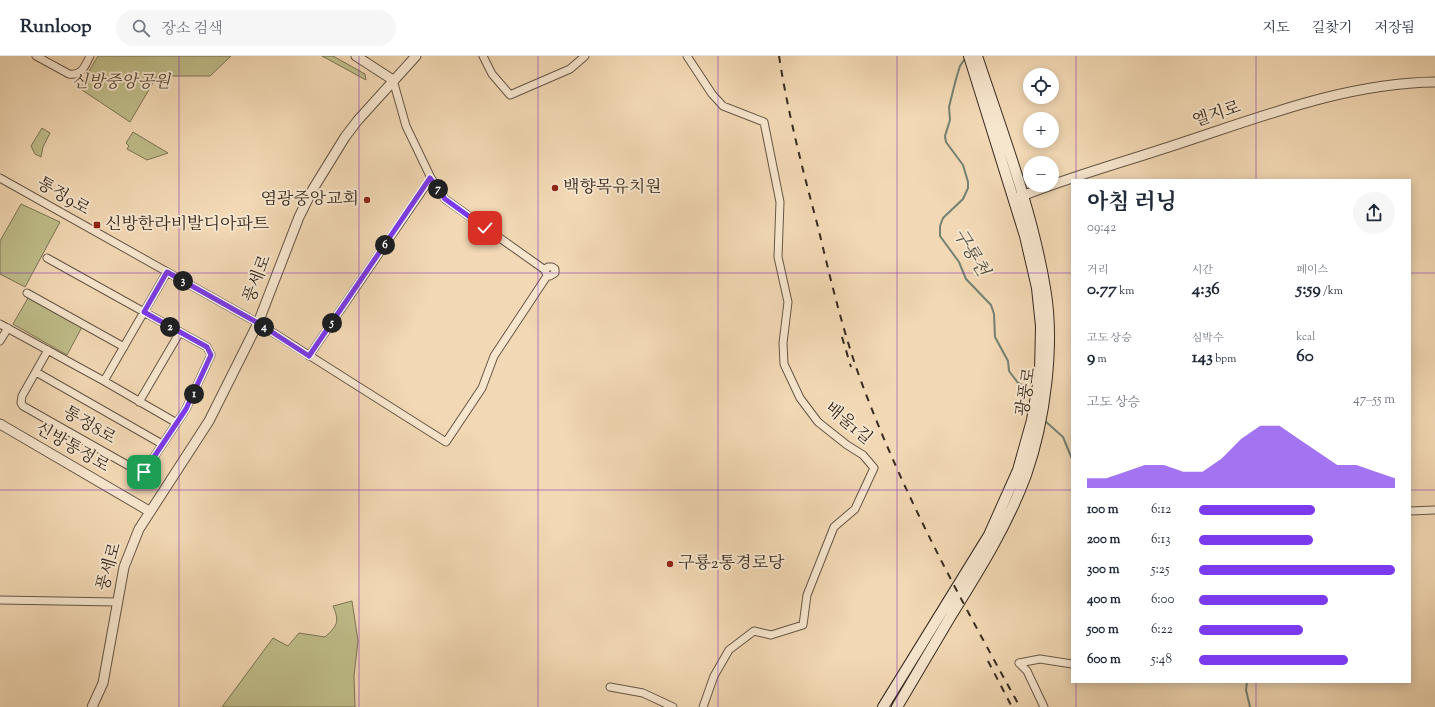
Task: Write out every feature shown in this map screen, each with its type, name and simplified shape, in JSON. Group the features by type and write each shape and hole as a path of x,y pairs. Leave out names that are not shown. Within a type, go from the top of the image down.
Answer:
{"main road":[{"name":"광풍로","path":"897,707 994,544 1024,480 1045,396 1048,368 1049,327 1046,289 1034,235 1018,197 972,57"},
{"name":"광풍로","path":"883,707 989,535 1018,470 1032,420 1039,379 1041,326 1037,288 1018,197"}],"street":[{"path":"36,56 69,74 74,75 82,71 90,56"},
{"path":"309,356 430,178 406,126 393,80 356,56"},
{"name":"풍세로","path":"92,707 103,683 117,602 131,548 149,511 209,421 258,323 299,217 313,189 346,137 393,80 416,56"},
{"path":"483,56 492,74 510,95 570,69 585,56"},
{"name":"배울1길","path":"687,56 712,94 723,106 764,122 780,202 778,257 788,302 783,343 784,364 800,398 818,422 847,445 863,455 874,468 855,509 834,527 806,595 803,625 770,635 754,631 729,650 714,676 703,707"},
{"name":"엘지로","path":"1073,179 1332,95 1405,83 1435,82"},
{"name":"통정9로","path":"0,178 258,323 446,442 482,388 494,356 546,273 445,199 430,178"},
{"name":"엘지로","path":"1018,197 1071,180"},
{"name":"통정8로","path":"47,258 207,347 211,355 193,395 146,470 141,472 23,406 21,403 22,396 48,350"},
{"path":"104,381 167,272"},
{"path":"27,293 124,347"},
{"path":"0,324 175,422"},
{"path":"0,341 8,328"},
{"path":"139,402 180,332"},
{"name":"통정8로","path":"36,372 162,444"},
{"name":"신방통정로","path":"0,424 149,511"},
{"path":"1411,512 1435,510"},
{"path":"0,600 117,602"},
{"path":"1044,707 1028,671 1019,663 1040,659 1071,664"},
{"path":"610,687 643,693 673,707"}],"green space":[{"name":"신방중앙공원","path":"98,56 231,56 210,76 157,76 130,122 79,88"},
{"path":"322,56 333,56 365,74 366,80"},
{"path":"42,128 50,133 43,147 41,157 35,154 31,146"},
{"path":"133,132 168,153 147,160 127,149 129,146 126,143"},
{"path":"21,204 60,222 25,287 0,274 0,241"},
{"path":"28,298 82,327 67,355 13,324"},
{"path":"352,601 358,641 354,676 355,707 222,707 273,638 288,646 299,633 325,637 335,627 337,620 333,606"}],"waterway":[{"name":"구룡천","path":"966,57 960,66 956,79 949,107 950,120 945,136 946,142 963,165 968,182 968,188 963,199 943,218 940,226 940,236 959,262 966,279 991,305 994,314 995,337 1008,361 1009,371 1018,383 1026,387 1030,392"},
{"name":"구룡천","path":"1044,420 1063,437 1071,457"},
{"name":"구룡천","path":"1247,683 1246,690 1250,707"}],"railway":[{"path":"779,56 796,142 833,288 850,349 864,389 898,471 936,551 1020,707"},
{"path":"842,337 851,367"},
{"path":"988,661 1012,707"}],"place":[{"name":"백향목유치원","path":"555,188"},
{"name":"염광중앙교회","path":"367,200"},
{"name":"신방한라비발디아파트","path":"97,225"},
{"name":"구룡2통경로당","path":"670,564"}],"route":[{"path":"144,472 175,422 186,409 211,355 210,349 207,347 144,312 167,272 258,323 309,356 430,178 445,199 485,228"}]}
